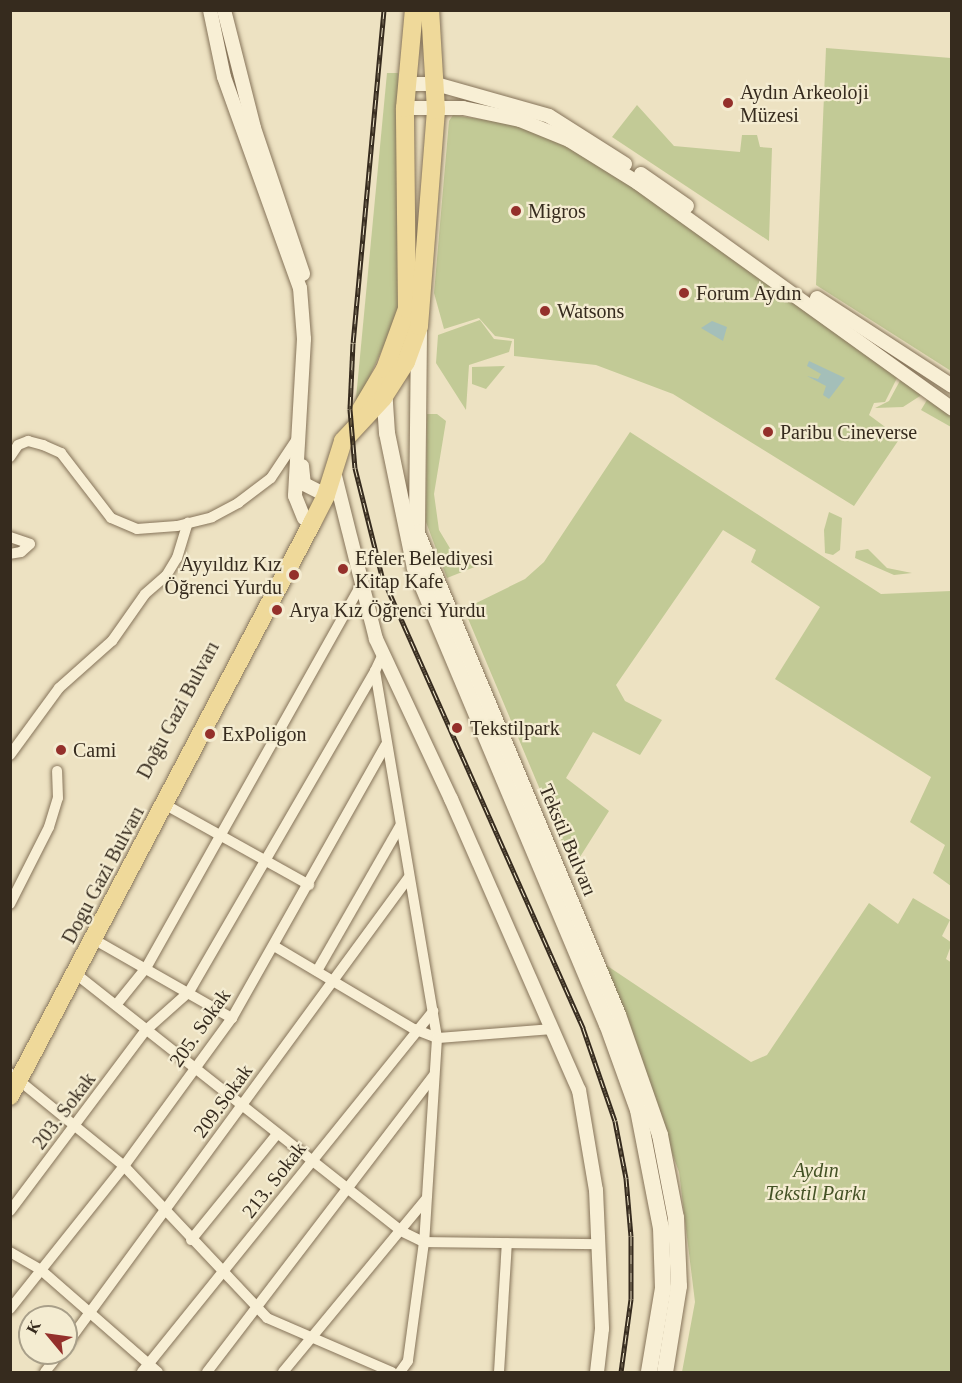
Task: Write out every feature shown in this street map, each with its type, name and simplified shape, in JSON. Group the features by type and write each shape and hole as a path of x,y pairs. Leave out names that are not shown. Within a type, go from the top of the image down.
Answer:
{"main road":[{"name":"Doğu Gazi Bulvarı","path":"13,1080 90,942 304,518 321,493 334,438 364,407 385,369 407,309 405,108 414,10"},
{"name":"Dogu Gazi Bulvarı","path":"161,802 321,493 343,441 399,377 419,326 436,110 430,10"},
{"path":"406,129 426,125 434,130"},
{"name":"Tekstil Bulvarı","path":"419,326 407,490 415,567 607,1024 638,1110 661,1228 663,1288 649,1372"},
{"name":"Tekstil Bulvarı","path":"385,369 383,398 387,433 407,490 417,533 629,1044 660,1135 676,1218 678,1286 664,1372"},
{"path":"364,418 378,422 387,433"},
{"name":"Dogu Gazi Bulvarı","path":"13,1080 76,974 90,942"}],"street":[{"path":"210,10 224,77 300,288 304,339 295,496 304,518"},
{"path":"224,10 254,128 307,289 311,395 302,472 304,484 321,493"},
{"path":"406,84 436,84 549,116 661,187 951,409"},
{"path":"405,108 436,110 462,108 520,120 569,140 638,183 764,268 951,386"},
{"path":"10,457 18,445 28,441 61,453 111,519 137,529 188,523 221,512 271,478 299,436"},
{"path":"333,467 360,587 383,654 579,1090 587,1121 596,1190 602,1329 597,1372"},
{"path":"10,755 59,688 112,641 145,594 166,576 188,523"},
{"path":"10,537 30,544 21,552 10,554"},
{"path":"116,1005 146,968 360,587"},
{"name":"203. Sokak","path":"10,1210 77,1126 145,1031 189,992 383,654"},
{"path":"375,671 437,1038 424,1242 408,1361 400,1372"},
{"name":"205. Sokak","path":"10,1309 124,1166 232,1018 386,745"},
{"path":"10,904 49,827 58,798 57,771"},
{"path":"161,802 309,885"},
{"path":"317,971 400,826"},
{"name":"209.Sokak","path":"78,1330 409,877"},
{"path":"90,942 146,968 232,1018"},
{"path":"274,946 414,1029 437,1038 551,1029"},
{"path":"76,974 192,1070 401,1232 424,1242 597,1244"},
{"name":"213. Sokak","path":"146,1368 312,1162 414,1029 433,1011"},
{"path":"207,1372 257,1310 434,1075"},
{"path":"13,1080 77,1126 124,1166 222,1274 267,1318 392,1372"},
{"path":"191,1240 277,1134"},
{"path":"283,1372 315,1337 426,1199"},
{"path":"499,1372 507,1243"},
{"path":"10,1252 40,1270 146,1368 158,1372"}],"green space":[{"path":"826,48 951,58 951,371 816,285"},
{"path":"387,73 398,73 399,312 355,409"},
{"path":"637,105 674,146 740,152 742,135 757,135 760,147 772,148 769,241 612,137"},
{"path":"453,115 531,127 611,171 899,374 885,402 874,403 869,415 900,438 854,506 673,394 596,365 514,356 514,339 495,336 479,318 444,329 434,293 449,121"},
{"path":"480,320 494,339 512,341 509,352 469,365 466,410 436,363 438,335"},
{"path":"505,366 486,389 472,384 472,367"},
{"path":"903,375 924,391 920,396 903,407 875,408 889,401"},
{"path":"930,395 951,413 951,427 921,410"},
{"path":"427,414 437,414 446,421 434,494 439,530 451,550 477,566 447,578 426,522"},
{"path":"630,432 881,594 951,591 951,886 933,873 945,845 910,822 931,777 775,679 820,607 751,562 756,550 723,530 616,685 625,701 662,720 640,755 593,732 566,778 609,811 573,868 464,609 525,579 544,562"},
{"path":"829,512 842,518 840,550 833,555 825,553 824,530"},
{"path":"868,549 887,568 912,573 894,575 855,558 856,551"},
{"name":"Aydın Tekstil Parkı","path":"913,898 950,920 942,936 952,943 946,959 952,963 951,1372 682,1372 695,1302 679,1172 603,963 751,1062 767,1055 869,903 898,924"}],"water":[{"path":"712,321 727,327 723,341 701,328"},
{"path":"809,361 845,378 829,399 823,395 826,386 807,376 818,379 821,374 807,366"}],"railway":[{"path":"384,10 353,343 350,409 355,468 382,576 583,1028 615,1121 626,1178 631,1236 631,1299 621,1372"}],"place":[{"name":"Aydın Arkeoloji Müzesi","path":"728,103"},
{"name":"Migros","path":"516,211"},
{"name":"Forum Aydın","path":"684,293"},
{"name":"Watsons","path":"545,311"},
{"name":"Paribu Cineverse","path":"768,432"},
{"name":"Efeler Belediyesi Kitap Kafe","path":"343,569"},
{"name":"Ayyıldız Kız Öğrenci Yurdu","path":"294,575"},
{"name":"Arya Kız Öğrenci Yurdu","path":"277,610"},
{"name":"Tekstilpark","path":"457,728"},
{"name":"ExPoligon","path":"210,734"},
{"name":"Cami","path":"61,750"}]}
